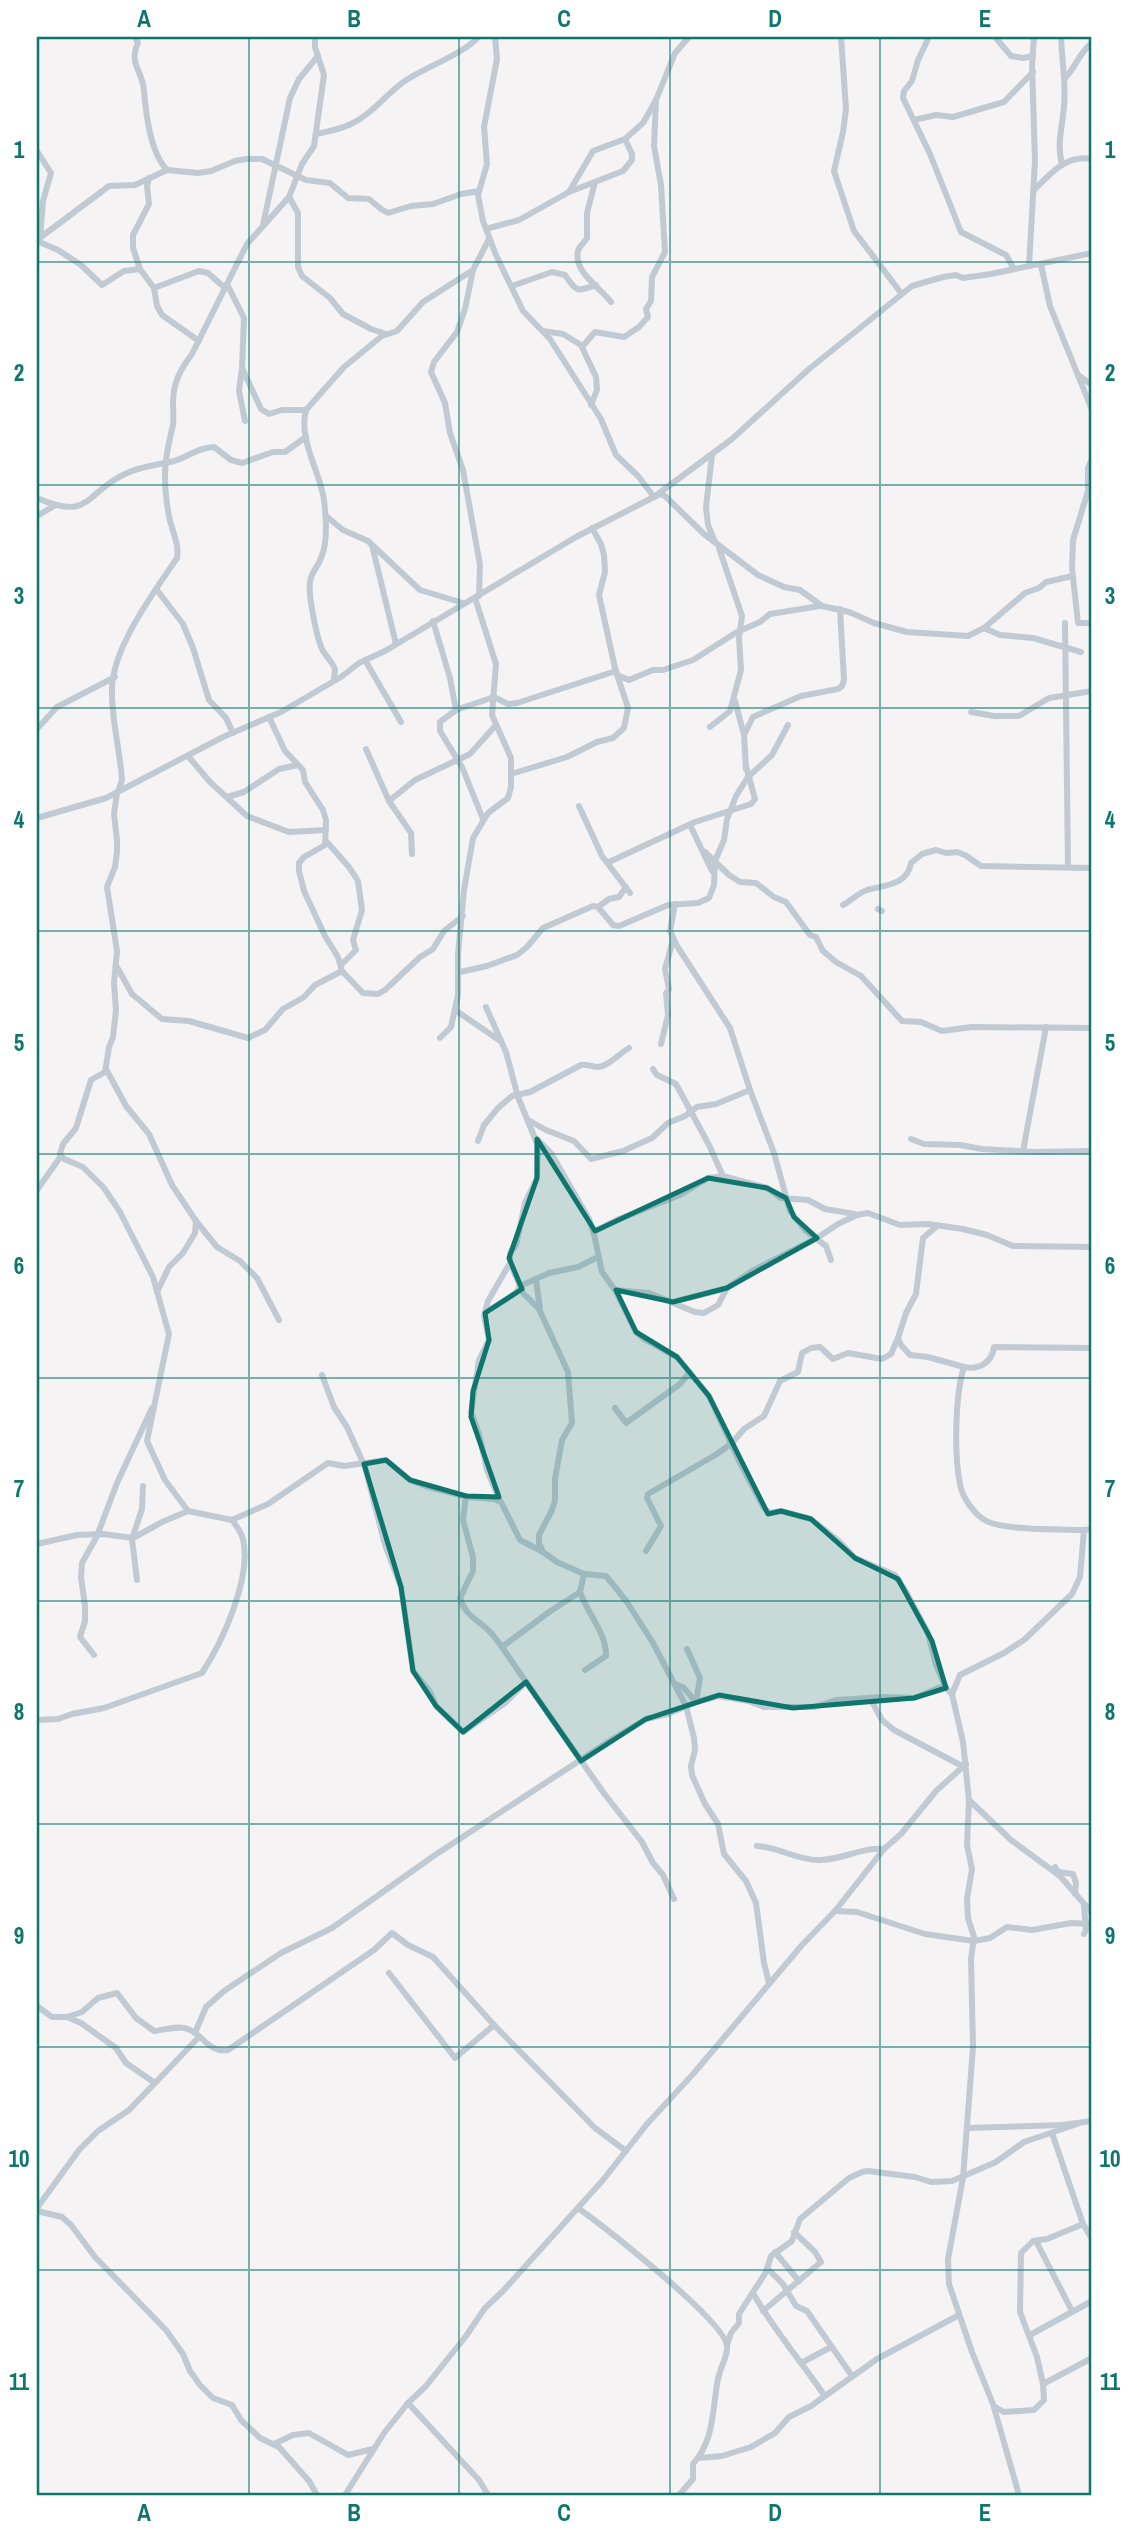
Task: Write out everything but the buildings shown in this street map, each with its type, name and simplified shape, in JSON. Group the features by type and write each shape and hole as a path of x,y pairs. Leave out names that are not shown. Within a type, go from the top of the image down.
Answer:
{"street":[{"path":"135,37 138,43 133,56 145,90 143,100 150,121 149,134 167,170"},
{"path":"37,1190 61,1156 64,1144 76,1128 91,1080 105,1072 113,1037 117,965 114,924 107,887 115,867 117,839 114,814 117,792 122,780 112,691 120,649 177,558 179,545 171,526 164,462 173,423 175,383 247,244 289,197 314,146 324,75 314,37"},
{"path":"317,134 342,129 356,122 402,83 469,46 478,37"},
{"path":"495,37 497,59 484,127 487,164 479,191 480,207 489,239 523,311 550,339 601,419 617,455 654,497"},
{"path":"569,192 593,151 625,139 643,123 656,100 675,53 689,37"},
{"path":"841,37 846,109 834,172 854,231 901,293"},
{"path":"929,37 912,81 904,91 904,104 915,120 961,232 1006,255 1014,269"},
{"path":"995,37 1011,56 1033,56"},
{"path":"1029,266 1035,161 1032,72 1034,37"},
{"path":"1061,37 1063,116 1058,136 1062,165"},
{"path":"1064,79 1073,70 1084,48 1092,43"},
{"path":"263,226 290,98 299,79 318,56"},
{"path":"915,120 936,115 953,117 1004,102 1032,72"},
{"path":"582,347 595,332 624,337 648,317 646,309 651,301 652,276 665,252 661,185 654,146 656,100"},
{"path":"486,229 528,216 569,192 628,167 632,154 625,139"},
{"path":"37,151 51,173 43,201 38,239"},
{"path":"1033,191 1062,165 1076,158 1092,159"},
{"path":"38,239 107,187 135,186 167,170 198,173 211,171 235,160 262,159 311,181 330,183 352,199 369,199 388,213 479,191"},
{"path":"149,178 149,204 132,242 140,268 154,289 162,316 199,341"},
{"path":"595,182 587,213 587,238 578,253 582,271 611,302"},
{"path":"289,197 298,213 298,267 302,275 330,298 343,314 371,330 386,334"},
{"path":"38,239 88,270 102,285 124,271 140,268"},
{"path":"440,1038 451,1027 455,1010 460,972 458,954 471,845 483,819 508,798 512,774 511,758 492,715 496,664 477,597 481,572 463,470 444,403 431,372 434,362 457,332 473,270 489,239"},
{"path":"654,497 712,455 809,369 901,293 922,282 943,277 956,275 962,278 1041,265 1092,253"},
{"path":"1041,265 1050,306 1092,410"},
{"path":"334,680 335,669 319,639 309,585 312,573 322,558 326,516 324,496 306,437 306,410 344,367 386,334 397,331 423,302 473,270"},
{"path":"154,289 199,271 208,273 226,286 244,318 239,391 245,421"},
{"path":"512,286 552,272 565,275 575,289 596,285"},
{"path":"542,331 572,337 582,347 596,377 597,390 591,405"},
{"path":"242,368 261,409 266,413 306,410"},
{"path":"1077,374 1092,385"},
{"path":"37,498 54,506 68,508 93,498 109,483 126,473 182,458 198,449 214,447 231,460 242,463 273,452 285,452 306,437"},
{"path":"710,727 730,711 741,670 742,616 708,525 706,507 712,455"},
{"path":"1092,460 1088,468 1088,491 1073,540 1073,576 1078,623 1092,623"},
{"path":"37,818 90,803 117,792 268,717 592,528 661,494 717,545 755,573 780,586 800,590 822,606"},
{"path":"37,516 54,506"},
{"path":"326,516 343,530 371,544 420,590 463,603"},
{"path":"512,774 568,757 597,742 613,738 624,728 628,708 616,673 599,594 605,572 604,555 592,528"},
{"path":"371,544 396,644"},
{"path":"483,819 457,760 440,731 440,722 456,710 494,697 508,704 517,703 616,673 629,680 634,679 650,671 663,670 693,660 771,614 822,606 840,609 874,623 917,634 966,636 984,628 1025,593 1046,582 1073,576"},
{"path":"158,590 183,624 209,700 226,718 233,733"},
{"path":"744,735 753,717 801,696 842,686 844,680 840,609"},
{"path":"433,621 450,678 456,710"},
{"path":"1065,623 1068,867"},
{"path":"984,628 1000,635 1033,638 1081,652"},
{"path":"365,660 401,722"},
{"path":"37,729 57,708 115,677"},
{"path":"971,712 1019,716 1044,700 1092,691"},
{"path":"608,862 690,825 751,804 755,799 747,779 744,735 734,697"},
{"path":"117,965 132,994 162,1019 189,1021 248,1038 265,1030 284,1009 342,968 356,950 353,940 362,910 355,875 327,841 323,810 305,782 303,770 285,751 268,717"},
{"path":"389,800 415,780 470,754 496,725"},
{"path":"598,907 613,925 620,926 651,911 675,904 698,903 709,898 713,892 715,861 724,840 730,811 747,779 772,755 788,725"},
{"path":"366,749 389,800 411,833 412,854"},
{"path":"188,756 210,782 247,816 283,831 326,830"},
{"path":"227,797 244,792 279,769 299,765"},
{"path":"460,972 487,966 517,954 527,947 543,928 593,906 598,907 628,890 602,856 579,806"},
{"path":"690,825 714,876"},
{"path":"327,841 320,849 303,857 299,863 299,871 314,914 342,968 363,993 378,994 433,949 444,931 463,916"},
{"path":"843,905 867,890 882,888 904,878 911,863 922,854 936,850 957,852 981,866 1092,868"},
{"path":"705,852 740,882 756,883 786,902 810,935 816,937 823,951 861,976 902,1021 921,1022 942,1031 972,1027 1092,1028"},
{"path":"675,904 670,931 730,1028 794,1217 827,1248 831,1259"},
{"path":"661,1044 668,1015 666,993 669,989 665,969 673,938"},
{"path":"486,1007 528,1120 537,1139 556,1161 593,1232 602,1272 615,1290 636,1332 677,1357 709,1396 740,1462 768,1512 783,1511 811,1520 840,1542 855,1558 886,1570 898,1579 932,1641 936,1664 946,1688 952,1695 969,1800 967,1844 972,1869 968,1914 974,1941 971,1959 972,2084 963,2178 948,2259 949,2284 958,2315 993,2404 1019,2495"},
{"path":"455,1010 501,1042"},
{"path":"1023,1151 1046,1027"},
{"path":"478,1141 484,1125 498,1108 517,1095 530,1092 580,1065 598,1067 608,1063 629,1048"},
{"path":"106,1069 126,1106 149,1134 172,1185 196,1221 217,1247 240,1261 257,1278 279,1320"},
{"path":"653,1069 657,1075 676,1084 723,1176"},
{"path":"528,1120 574,1141 591,1159 631,1148 656,1135 668,1123 697,1107 716,1104 750,1090"},
{"path":"537,1139 537,1178 526,1203 516,1245 510,1253 510,1263 523,1293 541,1313"},
{"path":"911,1139 924,1144 982,1149 1092,1151"},
{"path":"61,1156 89,1171 116,1204 151,1270 169,1334 147,1441 165,1480 188,1511"},
{"path":"593,1232 680,1195 708,1178 723,1176 767,1188 781,1198 808,1200 825,1209 857,1215"},
{"path":"673,1302 727,1288 751,1271 857,1215 868,1213 900,1225 939,1226 986,1235 1013,1247 1092,1247"},
{"path":"156,1294 169,1267 183,1253 195,1233 196,1221"},
{"path":"914,1224 923,1238"},
{"path":"646,1551 661,1527 647,1498 648,1494 732,1443 744,1429 764,1416 780,1381 798,1372 802,1353 820,1347 832,1359 848,1353 882,1359 891,1354 916,1294 923,1238 939,1226"},
{"path":"485,1313 516,1293 520,1286 549,1273 578,1267 598,1257"},
{"path":"510,1263 488,1301 485,1326 489,1340 480,1360 473,1391 471,1417 479,1434 487,1470 520,1540 584,1574 606,1576 622,1595 653,1643 686,1706 694,1738 692,1774 705,1804 718,1824 724,1854 746,1881 756,1903 762,1954 769,1983"},
{"path":"536,1280 541,1313 568,1372 572,1423 562,1440 552,1510 539,1535 543,1552"},
{"path":"615,1290 649,1293 695,1312 704,1313 718,1305 727,1288"},
{"path":"898,1338 911,1354 970,1368 986,1363 993,1355 995,1347 1092,1348"},
{"path":"964,1367 959,1384 957,1458 960,1486 965,1500 984,1520 992,1523 1020,1527 1092,1529"},
{"path":"615,1408 626,1423 680,1384 690,1372"},
{"path":"322,1375 334,1407 347,1427 364,1464 385,1545 401,1587 413,1671 430,1692 436,1706 463,1732 505,1703 526,1682"},
{"path":"94,1655 80,1637 85,1621 82,1563 97,1536 117,1483 154,1403"},
{"path":"37,1544 77,1535 133,1538 188,1511 232,1520 268,1504 328,1463 344,1466 386,1460 410,1479 466,1496 486,1497 501,1502"},
{"path":"137,1580 133,1538 142,1509 143,1486"},
{"path":"466,1496 463,1520 473,1557 473,1571 460,1598 463,1608 472,1619 488,1629 502,1647 581,1761 642,1842 674,1899"},
{"path":"37,1720 58,1719 104,1709 202,1673 222,1636 241,1582 243,1536 232,1520"},
{"path":"952,1695 960,1675 1024,1640 1076,1589 1080,1577 1084,1530"},
{"path":"584,1574 580,1592 585,1608 606,1648 606,1656 585,1670"},
{"path":"502,1647 580,1592"},
{"path":"687,1649 699,1678 696,1702"},
{"path":"675,1684 683,1687 696,1702"},
{"path":"317,2495 314,2487 294,2462 274,2444 257,2435 241,2420 232,2405 213,2398 200,2385 166,2330 95,2258 71,2225 62,2217 37,2210 82,2147 97,2131 129,2110 155,2083 197,2035 206,2007 224,1991 281,1953 332,1928 435,1855 646,1719 721,1696 764,1707 815,1707 836,1700 914,1698 941,1687 946,1688"},
{"path":"870,1698 880,1717 894,1730 964,1765"},
{"path":"345,2495 373,2449 408,2403 426,2386 466,2336 485,2308 578,2208 769,1983 835,1911 884,1849 901,1834 936,1791 964,1765"},
{"path":"969,1800 1001,1831 1054,1869 1092,1913"},
{"path":"757,1846 820,1861 874,1848 884,1849"},
{"path":"1054,1869 1058,1858"},
{"path":"1076,1892 1087,1888"},
{"path":"1084,1906 1084,1934"},
{"path":"835,1911 857,1912 925,1934 974,1941 990,1938 1007,1927 1032,1930 1071,1923 1092,1924"},
{"path":"37,2006 52,2017 67,2017 82,2012 97,1998 117,1993 136,2018 154,2031 184,2028 212,2048 228,2050 374,1950 392,1933 408,1945 433,1957 494,2025 595,2128 626,2151"},
{"path":"388,1973 455,2058 494,2025"},
{"path":"67,2017 81,2023 116,2048 126,2063 155,2083"},
{"path":"679,2495 693,2479 693,2464 699,2458 712,2428 718,2378 731,2333 739,2323 739,2314 768,2268 769,2260 775,2252 792,2241 798,2221 814,2206 849,2178 862,2172 915,2176 931,2182 963,2178 996,2162 1024,2142 1092,2120"},
{"path":"967,2128 1080,2123"},
{"path":"1053,2136 1083,2224 1092,2239"},
{"path":"578,2208 675,2286 713,2323 727,2345"},
{"path":"993,2404 1004,2412 1034,2410 1044,2400 1044,2384 1030,2335 1020,2312 1021,2253 1028,2244 1083,2224"},
{"path":"763,2311 820,2264 821,2260 794,2232"},
{"path":"1036,2241 1072,2311"},
{"path":"775,2252 799,2281"},
{"path":"777,2278 789,2267"},
{"path":"768,2268 787,2290 796,2306 807,2311 852,2376"},
{"path":"753,2293 824,2395"},
{"path":"1030,2335 1092,2301"},
{"path":"699,2458 722,2456 751,2447 775,2433 789,2417 811,2406 887,2352 958,2315"},
{"path":"803,2362 831,2347"},
{"path":"1044,2384 1092,2358"},
{"path":"408,2403 479,2480 488,2495"},
{"path":"274,2444 293,2435 309,2433 345,2454 353,2456 373,2449"}],"highlighted area":[{"path":"537,1139 595,1231 708,1178 767,1188 786,1198 794,1217 817,1238 727,1288 673,1302 616,1290 636,1332 677,1357 709,1396 768,1514 781,1511 811,1519 855,1558 898,1579 932,1641 946,1688 914,1698 793,1708 719,1695 646,1719 581,1761 526,1682 463,1732 436,1706 413,1671 401,1587 364,1464 386,1460 410,1480 466,1496 499,1497 471,1417 473,1391 489,1340 485,1313 522,1289 509,1258 537,1178"}]}
